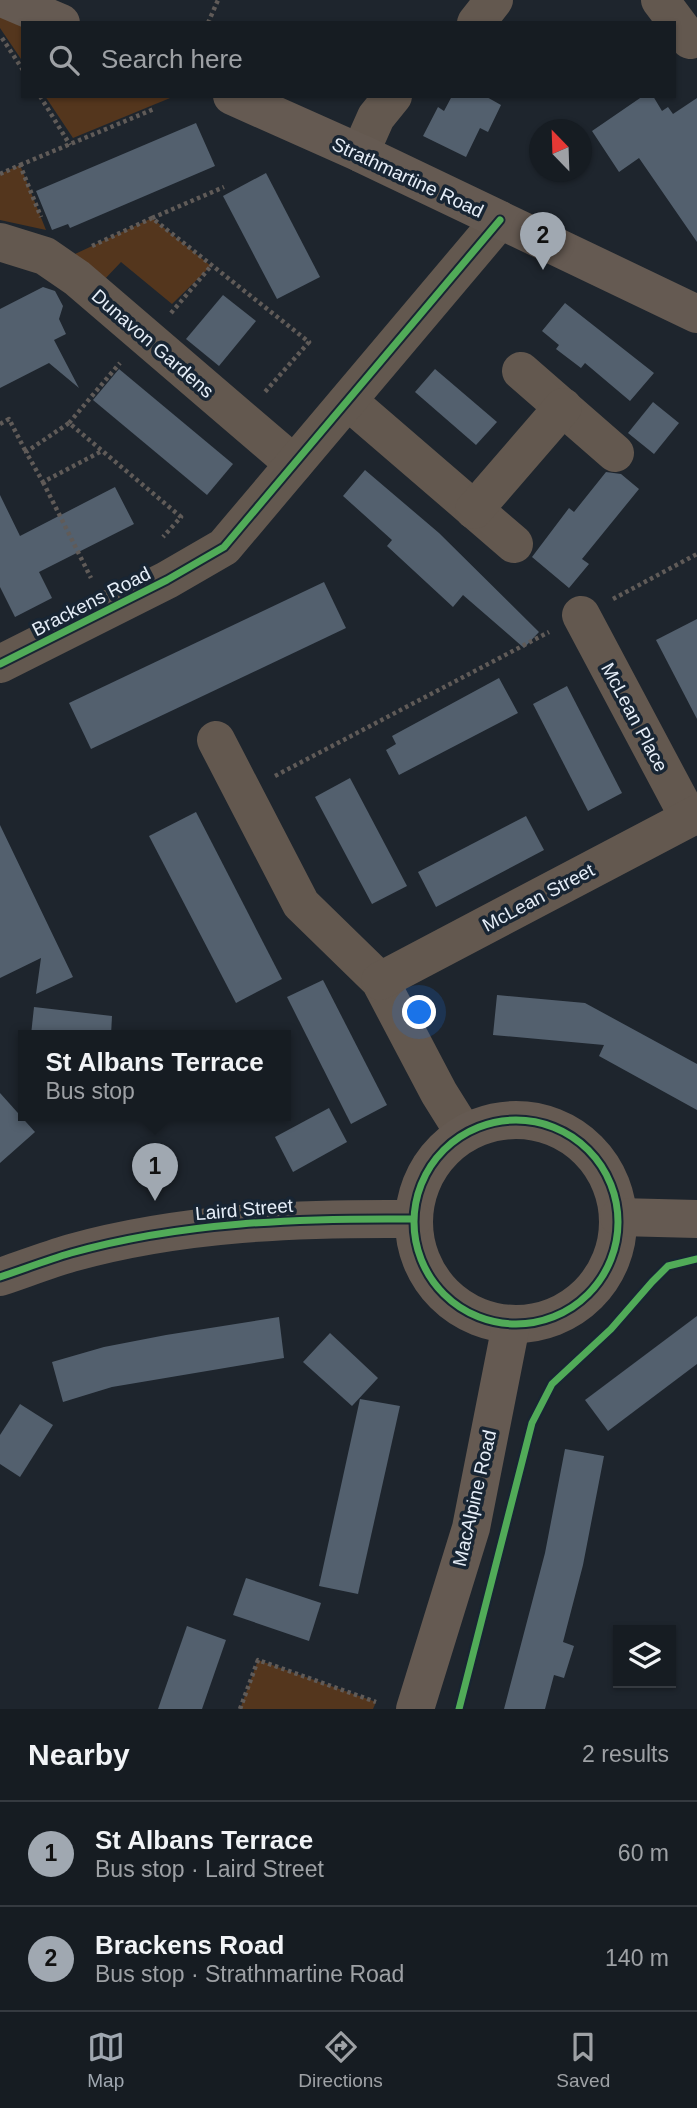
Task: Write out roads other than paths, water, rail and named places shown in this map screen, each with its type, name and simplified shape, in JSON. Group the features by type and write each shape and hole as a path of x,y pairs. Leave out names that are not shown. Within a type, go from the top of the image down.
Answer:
{"street":[{"path":"8,0 56,21"},
{"path":"478,21 494,0"},
{"path":"660,0 676,21"},
{"path":"676,21 690,40"},
{"name":"Strathmartine Road","path":"236,98 360,153 697,314"},
{"path":"360,153 376,117 391,98"},
{"name":"Brackens Road","path":"0,664 167,580 224,547 500,220"},
{"name":"Dunavon Gardens","path":"0,242 46,256 156,326 294,464"},
{"path":"521,371 615,453"},
{"path":"348,401 514,544"},
{"path":"474,510 563,407"},
{"name":"McLean Place","path":"581,615 693,816"},
{"path":"216,740 301,904 380,981 439,1093 464,1133"},
{"name":"McLean Street","path":"380,981 693,816"},
{"path":"532,1120 566,1131 593,1153 606,1173 612,1183 619,1217 615,1251 600,1281 576,1306 545,1321 512,1325 476,1317 442,1293 422,1264 413,1219 420,1186 438,1155 464,1133 497,1121 532,1120"},
{"path":"619,1217 697,1219"},
{"name":"Laird Street","path":"0,1277 73,1253 190,1230 312,1219 413,1219"},
{"name":"MacAlpine Road","path":"415,1709 471,1528 512,1325"}],"place":[{"name":"Brackens Road","path":"543,270"},
{"name":"St Albans Terrace","path":"155,1201"}]}
